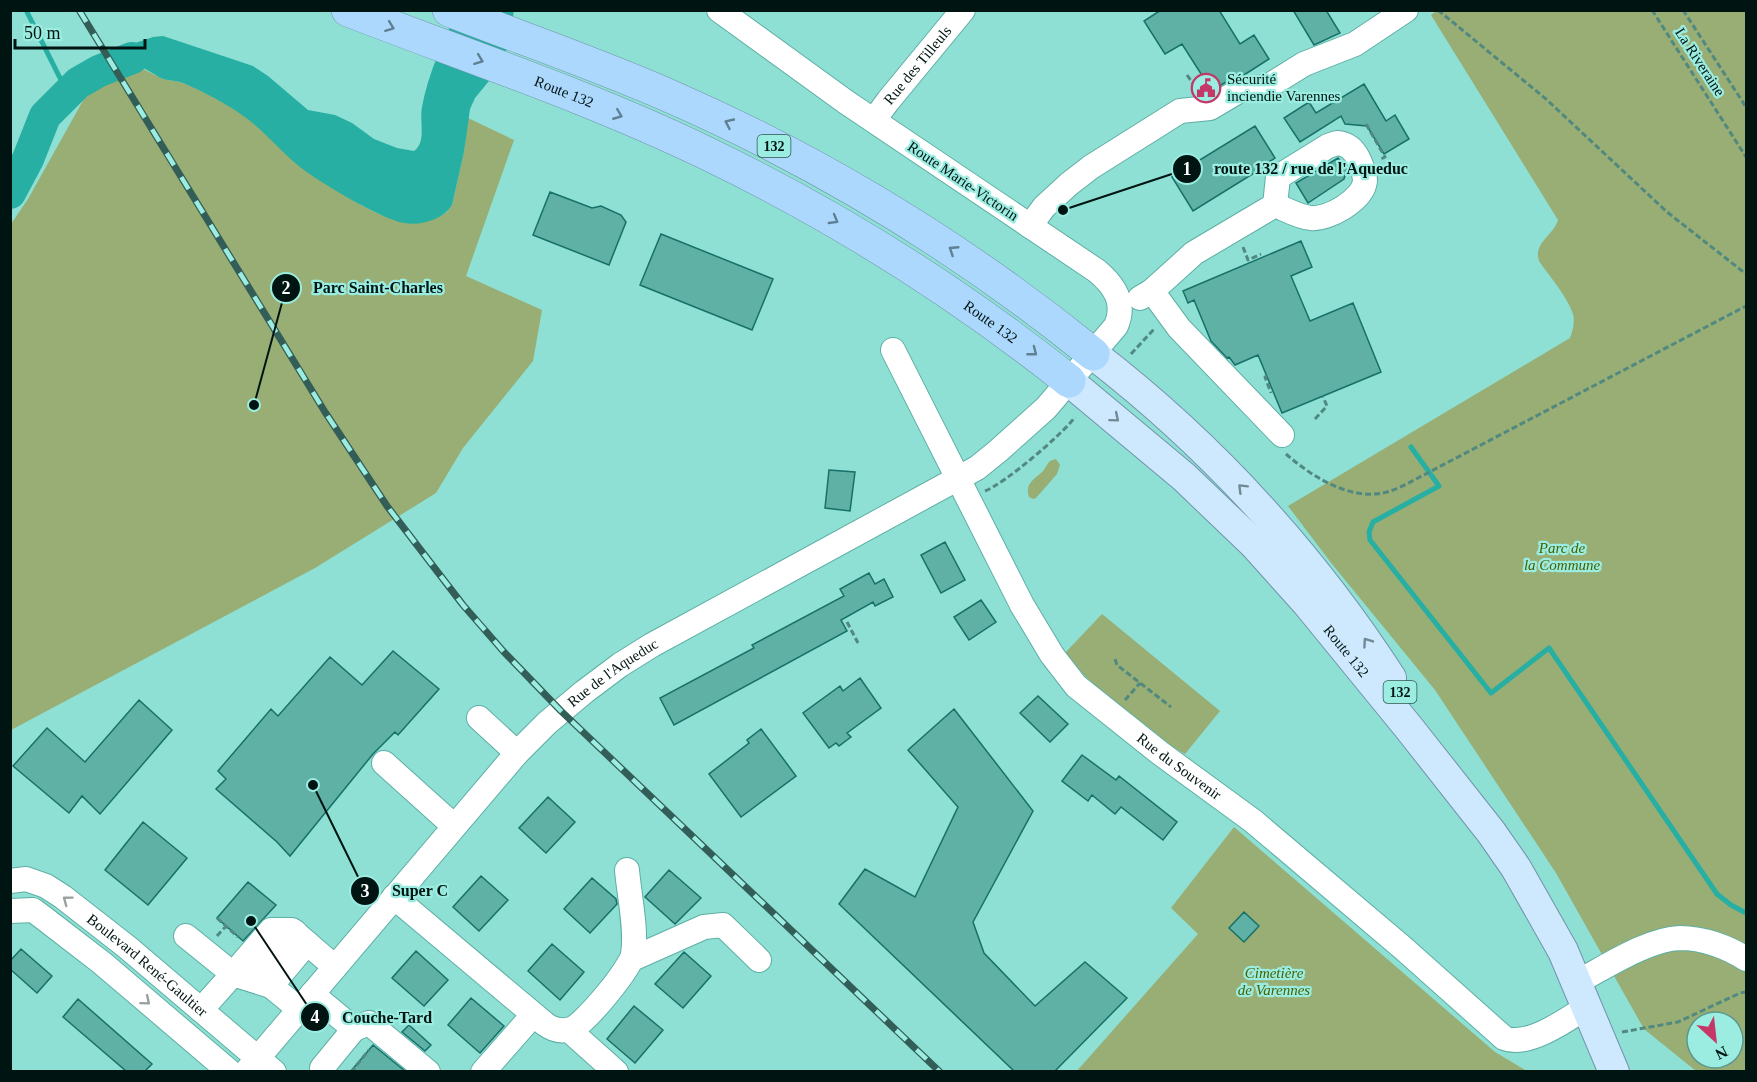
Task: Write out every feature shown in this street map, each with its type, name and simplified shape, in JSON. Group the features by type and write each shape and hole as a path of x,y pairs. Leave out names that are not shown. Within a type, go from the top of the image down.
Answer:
{"highway":[{"name":"Route 132","path":"348,10 636,122 703,152 816,209 882,248 947,291 1003,330 1069,381"},
{"name":"Route 132","path":"449,10 663,93 744,130 826,173 960,255 1028,303 1093,354"}],"main road":[{"name":"Route 132","path":"1093,354 1137,390 1212,458 1258,503 1304,556 1378,658 1516,868 1563,951 1614,1071"},
{"name":"Route 132","path":"1069,381 1184,477 1268,559 1339,640 1491,832"}],"street":[{"name":"Route Marie-Victorin","path":"719,10 874,120 1097,271 1112,285 1120,302"},
{"name":"Rue des Tilleuls","path":"874,120 963,10"},
{"path":"1030,226 1044,207 1091,167 1180,111 1210,108 1242,89 1268,87 1304,64 1355,44 1406,10"},
{"path":"1069,381 1116,326 1120,302 1139,298 1152,291 1194,253 1275,205"},
{"path":"1152,291 1179,328 1282,442"},
{"name":"Rue du Souvenir","path":"893,350 1022,605 1066,675 1086,695 1160,753 1253,821 1403,948 1504,1038 1515,1041 1527,1039 1559,1024 1582,994 1646,947 1680,939 1710,943 1734,951 1746,959"},
{"name":"Rue de l'Aqueduc","path":"259,1067 306,1002 335,967 517,753 546,723 636,655 959,479 1016,436 1046,408 1069,381"},
{"path":"479,718 517,753"},
{"path":"384,763 454,826"},
{"path":"394,897 549,1028 570,1030 584,1020 624,973 632,959 634,943 627,870"},
{"name":"Boulevard René-Gaultier","path":"10,880 26,879 46,886 63,897 127,947 201,1010 259,1067"},
{"name":"Boulevard René-Gaultier","path":"10,911 33,910 102,963 230,1071"},
{"path":"632,959 704,927 723,925 759,960"},
{"path":"252,980 271,930 292,930 335,967"},
{"path":"186,936 252,980 306,1002 354,1029"},
{"path":"201,1010 252,980 301,938"},
{"path":"483,1071 533,1015"},
{"path":"322,1068 354,1029 369,1023 428,1071"},
{"path":"570,1030 616,1071"}],"path":[{"path":"1438,10 1546,99 1667,212 1746,274"},
{"name":"La Riveraine","path":"1652,10 1746,157"},
{"path":"1683,10 1746,107"},
{"path":"1187,75 1196,88 1200,86"},
{"path":"1366,124 1384,154"},
{"path":"1242,246 1248,260 1261,254"},
{"path":"1282,442 1304,468 1334,485 1362,494 1386,492 1416,479 1746,306"},
{"path":"1135,349 1159,322"},
{"path":"1267,376 1265,377 1270,390"},
{"path":"1315,419 1327,406 1323,397"},
{"path":"982,492 1013,474 1075,417"},
{"path":"847,622 858,644"},
{"path":"1115,658 1117,665 1171,707"},
{"path":"1119,707 1140,683"},
{"path":"1599,1036 1678,1022 1746,992"},
{"path":"351,1071 372,1046"}],"green space":[{"name":"Parc de la Commune","path":"1438,10 1746,11 1746,1071 1695,1070 1745,1070 1745,1010 1685,1010 1685,1062 1644,1029 1556,873 1435,690 1332,564 1288,506 1570,338 1573,314 1563,294 1539,261 1538,255 1541,244 1556,226 1558,220 1431,15"},
{"path":"136,66 163,79 189,85 228,105 330,185 383,216 408,222 437,218 452,205 464,152 468,118 514,140 466,276 542,310 533,361 463,448 436,493 315,568 11,730 11,224 28,199 85,97 110,76 124,68"},
{"path":"1056,459 1060,465 1057,474 1036,498 1029,497 1030,483 1050,461"},
{"path":"1102,614 1220,711 1185,754 1120,709 1077,668 1065,653"},
{"name":"Cimetière de Varennes","path":"1234,827 1495,1052 1527,1071 1076,1072 1198,934 1171,908"}],"water":[{"path":"457,11 514,11 506,51 493,76 475,98 470,109 464,152 452,205 443,215 417,224 404,223 381,215 321,182 300,167 247,119 204,92 180,82 163,79 136,66 122,70 100,83 86,60 153,37 163,36 253,66 308,110 335,115 352,123 374,139 397,148 414,151 420,142 421,113 428,82"}],"pier":[{"path":"110,48 125,72 112,79 96,53"}],"building":[{"path":"1161,10 1219,10 1240,44 1254,35 1269,59 1244,75 1235,77 1205,94 1198,84 1205,80 1182,44 1165,54 1144,21"},
{"path":"1293,10 1326,10 1340,33 1314,45"},
{"path":"1364,84 1386,121 1395,115 1409,139 1384,154 1367,126 1345,124 1341,116 1300,142 1284,118 1309,102 1316,113"},
{"path":"1255,126 1275,158 1193,211 1172,177"},
{"path":"1338,158 1347,169 1344,179 1308,203 1296,183"},
{"path":"550,192 592,208 601,206 621,215 626,222 609,265 533,235"},
{"path":"661,234 773,279 752,330 640,285"},
{"path":"1301,241 1312,267 1291,276 1310,321 1353,303 1381,372 1282,413 1258,355 1235,365 1211,341 1194,300 1188,303 1183,291"},
{"path":"829,470 855,472 850,511 825,508"},
{"path":"945,542 965,580 941,593 921,555"},
{"path":"869,573 875,584 884,579 893,597 875,606 873,602 841,620 847,631 674,725 660,698 754,648 752,645 844,596 840,589"},
{"path":"981,600 996,622 969,640 954,617"},
{"path":"393,651 439,689 398,735 395,732 373,754 290,856 216,789 226,779 218,771 271,709 278,716 330,657 362,685"},
{"path":"860,678 881,708 847,733 851,737 839,746 836,743 829,748 803,713 840,686 843,691"},
{"path":"1038,696 1068,724 1050,742 1020,713"},
{"path":"139,700 172,730 100,814 82,796 69,813 13,766 47,728 85,762"},
{"path":"954,709 1033,811 973,922 984,953 1035,1006 1085,962 1127,998 1055,1071 1014,1071 839,904 865,869 915,897 958,807 908,750"},
{"path":"761,729 796,776 741,817 709,774 749,743 747,740"},
{"path":"1082,755 1116,780 1119,776 1177,822 1163,840 1121,807 1115,814 1092,795 1088,801 1062,781"},
{"path":"548,797 575,822 546,853 519,828"},
{"path":"143,822 187,858 148,905 105,870"},
{"path":"669,870 701,898 675,924 645,897"},
{"path":"481,876 508,900 479,931 453,907"},
{"path":"592,878 616,899 617,904 590,933 564,909"},
{"path":"248,882 276,905 243,941 217,918"},
{"path":"1244,912 1259,926 1244,942 1229,928"},
{"path":"552,944 584,972 560,1000 528,971"},
{"path":"21,949 52,976 37,993 10,969 10,961"},
{"path":"416,951 448,980 424,1006 392,978"},
{"path":"684,952 711,976 683,1008 655,984"},
{"path":"471,998 504,1026 480,1053 448,1025"},
{"path":"78,999 152,1064 145,1071 126,1071 63,1017"},
{"path":"634,1006 663,1030 635,1063 607,1039"},
{"path":"409,1025 431,1045 425,1051 402,1032"},
{"path":"373,1045 405,1071 351,1071"}],"waterway":[{"path":"26,10 68,94"},
{"path":"10,193 28,159 45,116 78,83 99,71 132,58"},
{"path":"1411,447 1439,486 1373,522 1369,532 1370,540 1491,693 1549,648 1717,894 1746,913"}],"railway":[{"path":"79,10 325,412 387,506 463,605 504,652 561,711 940,1072"}],"place":[{"name":"Sécurité inciendie Varennes","path":"1206,88"},
{"name":"route 132 / rue de l'Aqueduc","path":"1063,210"},
{"name":"Parc Saint-Charles","path":"254,405"},
{"name":"Super C","path":"313,785"},
{"name":"Couche-Tard","path":"251,921"}]}
